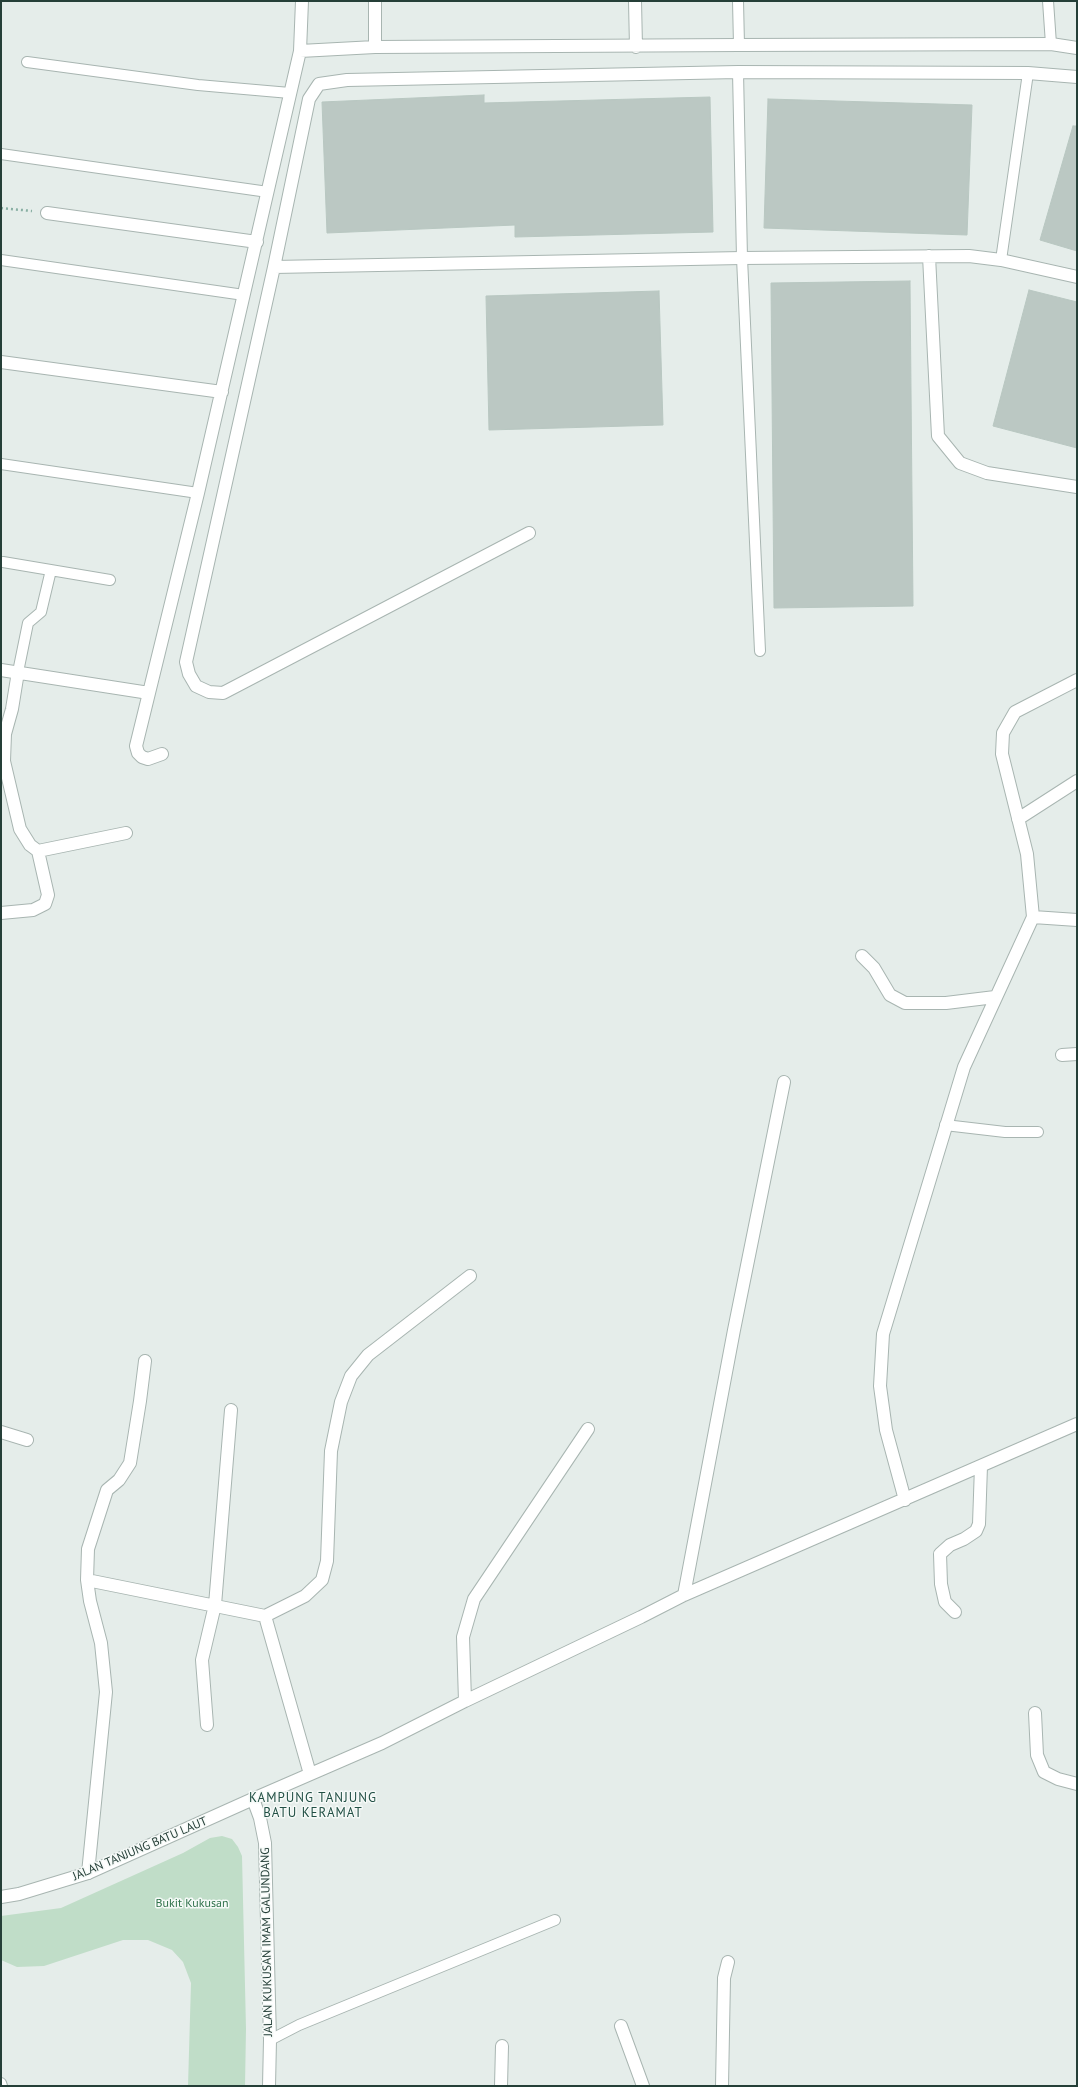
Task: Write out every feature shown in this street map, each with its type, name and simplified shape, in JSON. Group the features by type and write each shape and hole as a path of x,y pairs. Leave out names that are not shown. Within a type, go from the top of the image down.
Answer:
{"street":[{"path":"162,754 148,759 142,757 138,753 136,746 222,392 300,51 302,1"},
{"path":"375,1 375,47"},
{"path":"635,1 636,47"},
{"path":"300,51 375,47 636,47 739,45 1051,44 1077,48"},
{"path":"529,533 223,693 209,692 196,686 188,674 186,662 274,267 309,99 319,84 347,80 738,72 1028,73 1077,77"},
{"path":"46,213 257,242"},
{"path":"929,256 938,436 960,463 987,473 1077,487"},
{"path":"274,267 742,258 970,256 1001,260 1077,277"},
{"path":"1,362 222,392"},
{"path":"1,670 149,693"},
{"path":"1,913 33,910 45,904 48,895 38,851 30,845 20,829 4,761 5,734 12,709 18,672"},
{"path":"905,1500 886,1430 880,1386 883,1334 945,1125 964,1067 1033,917 1027,854 1002,754 1003,733 1015,712 1077,680"},
{"path":"1018,819 1077,782"},
{"path":"38,851 126,833"},
{"path":"1033,917 1077,920"},
{"path":"862,956 874,968 890,994 905,1003 946,1003 995,997"},
{"path":"1062,1054 1077,1054"},
{"path":"684,1594 784,1082"},
{"path":"87,1580 265,1616 304,1596 322,1580 327,1561 331,1451 342,1402 352,1376 368,1355 470,1276"},
{"path":"88,1873 106,1692 101,1643 90,1601 87,1580 88,1549 106,1490 119,1480 130,1462 145,1361"},
{"path":"208,1725 202,1660 215,1605 231,1410"},
{"name":"JALAN TANJUNG BATU LAUT","path":"1,1897 19,1894 88,1873 382,1743 465,1701 641,1617 684,1594 905,1500 1077,1424"},
{"path":"465,1701 463,1637 474,1599 588,1429"},
{"path":"1,1432 27,1440"},
{"path":"956,1612 945,1602 941,1584 940,1554 950,1545 964,1539 978,1528 981,1466"},
{"path":"265,1616 310,1774"},
{"path":"1035,1713 1037,1754 1044,1772 1058,1779 1077,1784"},
{"name":"JALAN KUKUSAN IMAM GALUNDANG","path":"253,1799 260,1818 265,1842 270,2040 268,2086"},
{"path":"722,2086 724,1978 728,1962"},
{"path":"621,2026 643,2086"},
{"path":"501,2086 502,2046"}],"lane":[{"path":"738,1 739,45"},
{"path":"1048,1 1051,44"},
{"path":"28,62 198,84 290,93"},
{"path":"738,72 742,258 760,651"},
{"path":"1001,260 1028,73"},
{"path":"1,154 268,192"},
{"path":"1,260 244,295"},
{"path":"1,464 198,493"},
{"path":"3,562 110,580"},
{"path":"18,672 28,623 41,612 51,570"},
{"path":"945,1125 1005,1132 1038,1132"},
{"path":"270,2040 299,2025 555,1920"},
{"path":"1,2082 2,2086"}],"path":[{"path":"1,208 46,213"}],"green space":[{"name":"Bukit Kukusan","path":"222,1836 232,1839 242,1856 246,2029 245,2086 188,2086 191,1983 183,1962 172,1950 148,1940 123,1940 44,1966 17,1967 1,1960 1,1916 61,1908 183,1853 210,1838"}],"building":[{"path":"484,95 484,103 710,97 713,232 515,237 515,225 327,233 322,102"},
{"path":"768,99 972,105 967,235 764,228"},
{"path":"1073,126 1077,126 1077,251 1040,240"},
{"path":"910,281 913,606 774,608 771,283"},
{"path":"1029,290 1077,302 1077,448 993,426"},
{"path":"659,291 663,425 489,430 486,296"}],"district":[{"name":"KAMPUNG TANJUNG BATU KERAMAT","path":"313,1806"}]}
